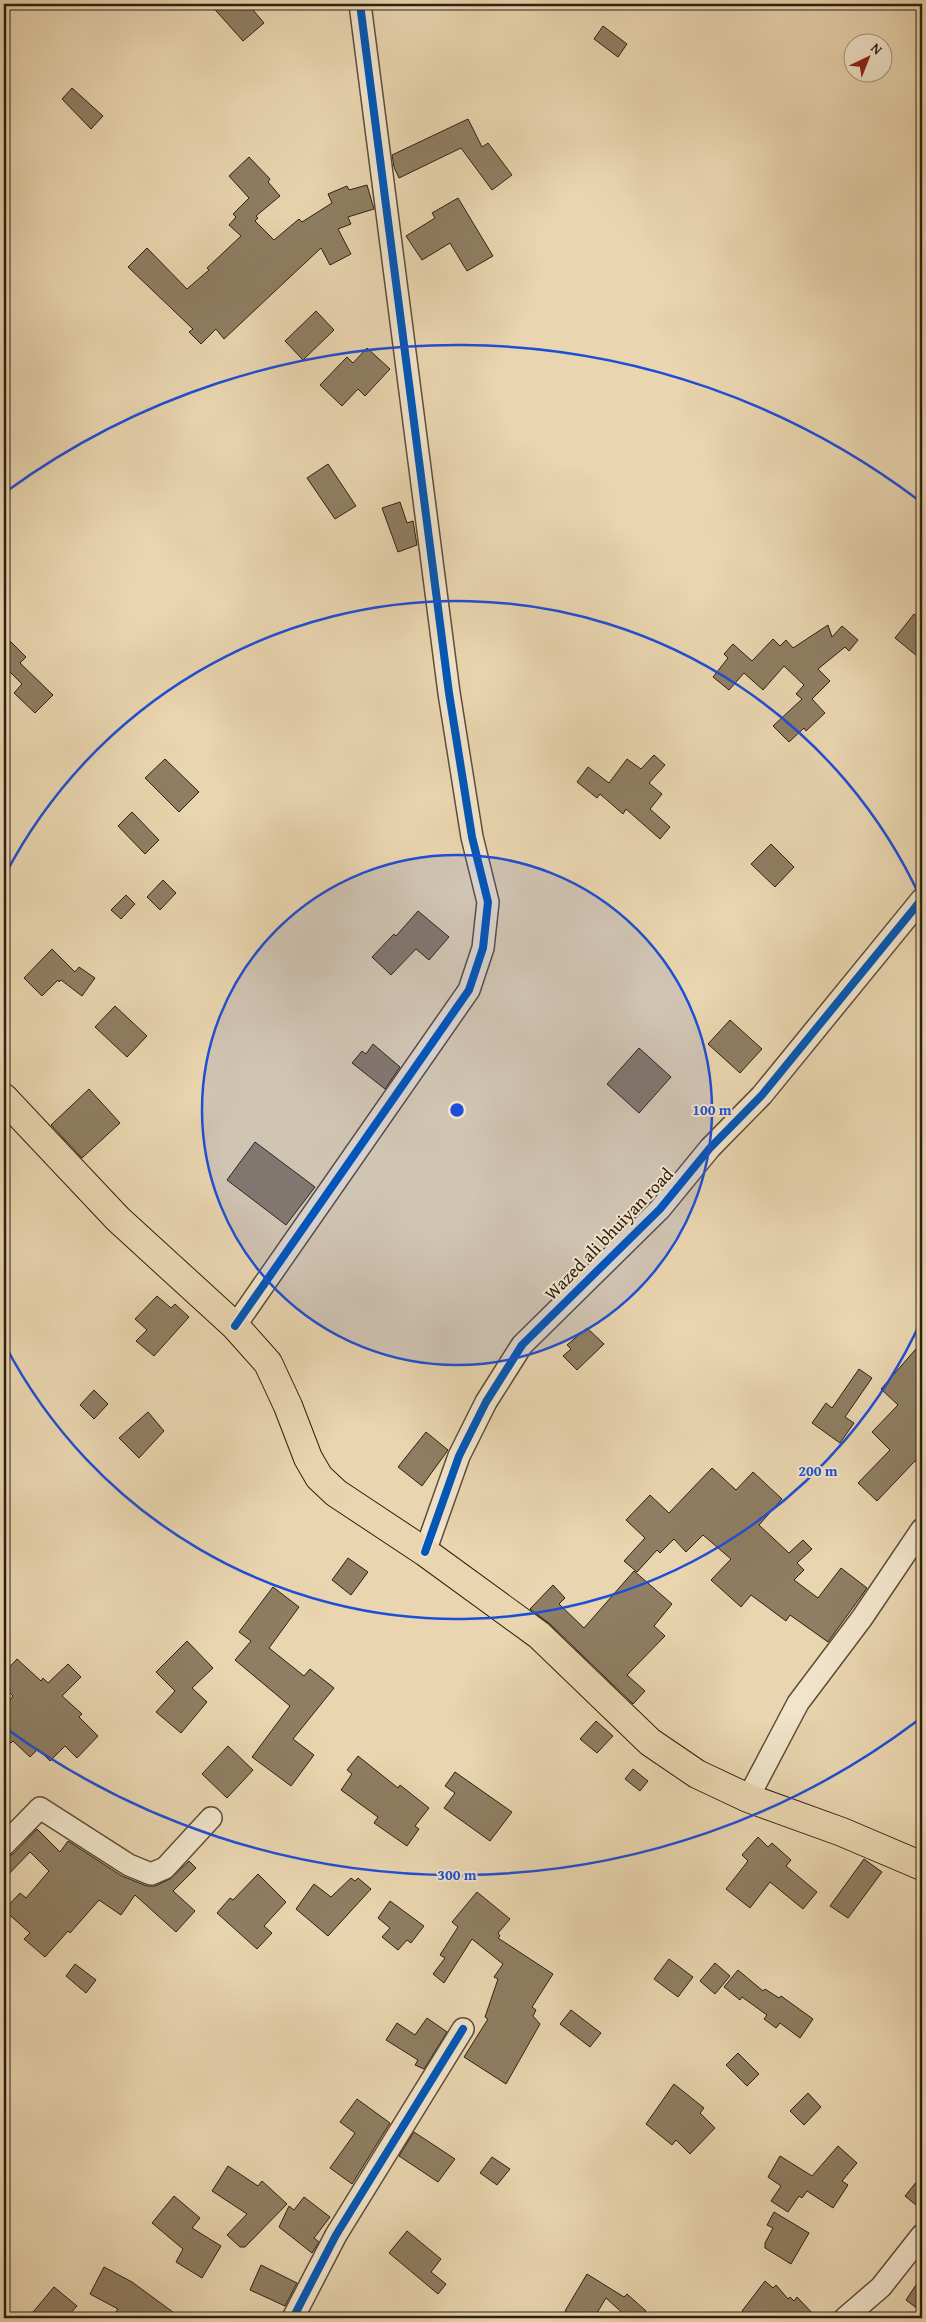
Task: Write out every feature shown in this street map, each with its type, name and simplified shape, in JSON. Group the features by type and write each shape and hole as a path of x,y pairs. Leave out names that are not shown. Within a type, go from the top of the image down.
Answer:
{"main road":[{"path":"4,1098 118,1219 235,1326 268,1363 288,1406 308,1458 319,1477 336,1493 425,1552 539,1636 650,1742 697,1774 748,1798 842,1832 922,1866"}],"street":[{"path":"235,1326 469,990 483,948 488,902 472,836 449,693 360,4"},
{"name":"Wazed ali bhuiyan road","path":"425,1552 459,1456 486,1402 522,1345 660,1209 710,1148 762,1095 922,899"},
{"path":"748,1798 798,1703 862,1618 922,1529"},
{"path":"4,1845 40,1808 129,1865 151,1874 165,1868 211,1818"},
{"path":"293,2318 336,2234 463,2029"},
{"path":"845,2318 881,2287 922,2235"}],"building":[{"path":"210,4 248,4 264,23 243,41"},
{"path":"603,26 627,44 618,57 594,39"},
{"path":"72,88 103,116 91,129 62,99"},
{"path":"468,119 482,147 488,143 512,175 492,190 461,148 399,178 394,167 392,155"},
{"path":"249,157 270,179 268,182 280,196 256,216 258,218 255,221 274,240 299,219 302,222 332,203 328,194 347,186 349,190 367,185 374,209 348,217 351,224 338,229 351,254 330,265 321,248 224,339 216,329 201,344 189,332 193,329 128,267 147,248 187,289 209,270 207,268 241,236 229,225 236,217 233,214 249,198 229,176"},
{"path":"458,198 493,256 467,271 450,243 422,260 406,236 435,218 432,213"},
{"path":"316,311 334,330 303,360 285,341"},
{"path":"367,348 390,369 365,396 358,389 342,406 320,385 347,357 353,363"},
{"path":"328,464 356,506 335,519 307,478"},
{"path":"400,502 407,523 413,521 417,545 398,552 382,508"},
{"path":"914,614 922,621 922,660 895,638"},
{"path":"828,625 832,637 842,626 858,640 849,651 845,647 818,669 830,681 812,699 825,713 806,731 804,728 789,742 773,726 802,699 796,694 804,685 784,666 763,690 744,673 729,690 713,677 728,658 724,654 733,644 752,661 773,639 780,646 786,640 793,648"},
{"path":"4,635 26,657 20,663 53,695 35,713 14,693 22,684 4,666"},
{"path":"654,755 665,765 649,783 662,794 650,809 670,827 660,839 626,809 623,814 600,794 597,798 577,782 588,767 609,783 627,759 641,769"},
{"path":"165,759 199,792 179,812 145,778"},
{"path":"132,812 159,840 145,854 118,826"},
{"path":"771,844 794,867 775,887 751,864"},
{"path":"163,880 176,893 160,910 147,897"},
{"path":"126,895 135,904 121,919 111,910"},
{"path":"418,911 449,937 429,960 416,949 391,975 372,957 394,934 396,936"},
{"path":"52,949 75,972 79,967 95,978 82,996 61,980 59,982 58,980 42,996 24,978"},
{"path":"115,1006 147,1036 127,1057 95,1027"},
{"path":"730,1020 762,1049 740,1073 708,1044"},
{"path":"373,1044 400,1067 385,1089 352,1063 362,1051 366,1054"},
{"path":"639,1048 671,1077 639,1113 607,1084"},
{"path":"89,1089 120,1123 82,1158 51,1125"},
{"path":"255,1142 315,1187 286,1225 227,1180"},
{"path":"157,1296 171,1308 175,1304 189,1317 154,1356 136,1341 147,1330 135,1319"},
{"path":"587,1328 604,1344 577,1370 563,1356 571,1349 567,1345"},
{"path":"922,1342 922,1468 915,1461 877,1501 858,1483 890,1450 872,1432 898,1405 881,1389"},
{"path":"859,1369 872,1378 845,1417 854,1423 840,1443 812,1423 826,1403 832,1408"},
{"path":"94,1390 108,1404 94,1419 80,1405"},
{"path":"148,1412 164,1431 139,1458 119,1438"},
{"path":"426,1432 448,1450 422,1486 398,1467"},
{"path":"712,1468 736,1490 753,1472 782,1499 759,1525 789,1553 803,1540 812,1549 797,1563 804,1570 794,1580 818,1598 841,1568 867,1588 828,1642 790,1615 786,1621 751,1595 741,1607 711,1580 731,1559 703,1535 686,1552 674,1539 660,1553 657,1550 637,1572 624,1561 645,1538 626,1520 650,1495 669,1513"},
{"path":"348,1558 368,1572 351,1595 332,1580"},
{"path":"634,1571 672,1604 654,1626 665,1636 627,1675 645,1691 633,1704 550,1624 530,1609 553,1585 565,1598 559,1604 584,1628"},
{"path":"273,1587 299,1607 269,1648 304,1676 310,1669 334,1688 293,1739 314,1755 291,1786 252,1757 290,1706 235,1660 251,1641 239,1632"},
{"path":"187,1641 213,1668 192,1688 207,1702 181,1733 156,1712 175,1691 156,1672"},
{"path":"17,1659 41,1681 43,1678 48,1683 68,1664 81,1677 62,1696 82,1714 79,1717 98,1736 77,1758 65,1746 50,1761 38,1749 30,1757 13,1741 11,1743 4,1737 4,1707 13,1696 4,1687 4,1673"},
{"path":"596,1721 613,1736 597,1753 580,1739"},
{"path":"228,1746 253,1770 227,1798 202,1774"},
{"path":"358,1756 398,1788 400,1785 429,1808 415,1826 419,1829 407,1846 374,1823 378,1817 341,1790 352,1774 347,1770"},
{"path":"633,1769 648,1781 640,1791 625,1779"},
{"path":"455,1772 512,1812 490,1841 444,1808 455,1793 445,1786"},
{"path":"37,1829 60,1852 68,1841 122,1876 147,1886 155,1886 170,1879 189,1861 196,1868 173,1891 195,1911 176,1932 135,1895 121,1915 99,1900 70,1933 68,1931 45,1957 24,1939 30,1933 4,1910 20,1893 26,1898 49,1871 30,1852 4,1879 4,1857 13,1854"},
{"path":"758,1837 768,1847 772,1843 791,1860 786,1866 817,1892 803,1909 770,1882 750,1908 726,1889 748,1861 742,1855"},
{"path":"864,1859 882,1872 848,1918 830,1906"},
{"path":"258,1874 286,1902 264,1926 272,1933 257,1949 217,1913 230,1898 233,1900"},
{"path":"351,1878 355,1881 358,1878 371,1889 328,1936 296,1909 314,1884 331,1897"},
{"path":"477,1892 510,1919 498,1933 500,1936 498,1938 553,1974 532,2007 536,2010 533,2016 540,2024 506,2084 464,2057 488,2019 485,2017 498,1979 494,1977 503,1964 472,1939 444,1983 433,1974 445,1958 440,1955 458,1927 452,1922"},
{"path":"390,1901 424,1926 411,1943 407,1940 398,1950 382,1937 390,1928 378,1918"},
{"path":"669,1959 693,1977 678,1997 654,1979"},
{"path":"715,1963 730,1976 715,1994 700,1981"},
{"path":"75,1964 96,1980 86,1993 66,1976"},
{"path":"738,1970 763,1991 765,1989 779,1998 781,1996 813,2019 800,2038 780,2023 776,2028 764,2019 767,2015 742,1997 740,2000 724,1987"},
{"path":"571,2010 601,2033 590,2047 560,2024"},
{"path":"427,2018 447,2032 424,2069 415,2065 418,2060 386,2040 397,2023 415,2035"},
{"path":"738,2053 759,2074 747,2086 726,2065"},
{"path":"674,2084 704,2108 700,2113 715,2128 690,2154 676,2140 672,2145 646,2124"},
{"path":"808,2093 821,2107 804,2125 790,2111"},
{"path":"357,2099 390,2123 352,2184 330,2168 355,2133 340,2122"},
{"path":"414,2132 455,2159 438,2182 399,2156"},
{"path":"838,2146 857,2163 842,2181 848,2185 833,2208 807,2191 802,2198 799,2196 788,2212 771,2201 781,2186 768,2177 780,2156 812,2176"},
{"path":"492,2157 510,2169 497,2185 480,2173"},
{"path":"228,2166 258,2186 262,2181 287,2204 245,2247 240,2247 227,2235 247,2214 212,2191"},
{"path":"922,2175 922,2210 905,2196"},
{"path":"174,2196 200,2218 192,2228 221,2246 202,2278 176,2262 183,2249 152,2223"},
{"path":"304,2197 330,2217 314,2238 319,2242 312,2253 279,2227 289,2206 294,2210"},
{"path":"774,2212 809,2233 791,2264 765,2248 765,2243 773,2228 767,2225"},
{"path":"407,2231 441,2259 431,2272 446,2284 438,2294 389,2253"},
{"path":"261,2265 297,2283 285,2306 250,2290"},
{"path":"104,2267 132,2282 181,2318 123,2318 115,2313 118,2309 90,2294"},
{"path":"587,2274 624,2297 627,2294 646,2311 640,2318 628,2318 606,2298 594,2318 577,2318 565,2311"},
{"path":"922,2276 922,2312 906,2300"},
{"path":"765,2281 773,2288 776,2285 788,2299 790,2297 794,2301 797,2297 817,2318 750,2318 742,2311"},
{"path":"54,2287 77,2306 66,2318 28,2318"}],"cycle path":[{"path":"235,1326 469,990 483,948 488,902 472,837 449,693 360,4"},
{"path":"425,1552 459,1456 486,1402 522,1345 660,1209 710,1148 762,1095 922,899"},
{"path":"293,2318 336,2235 463,2029"}]}
